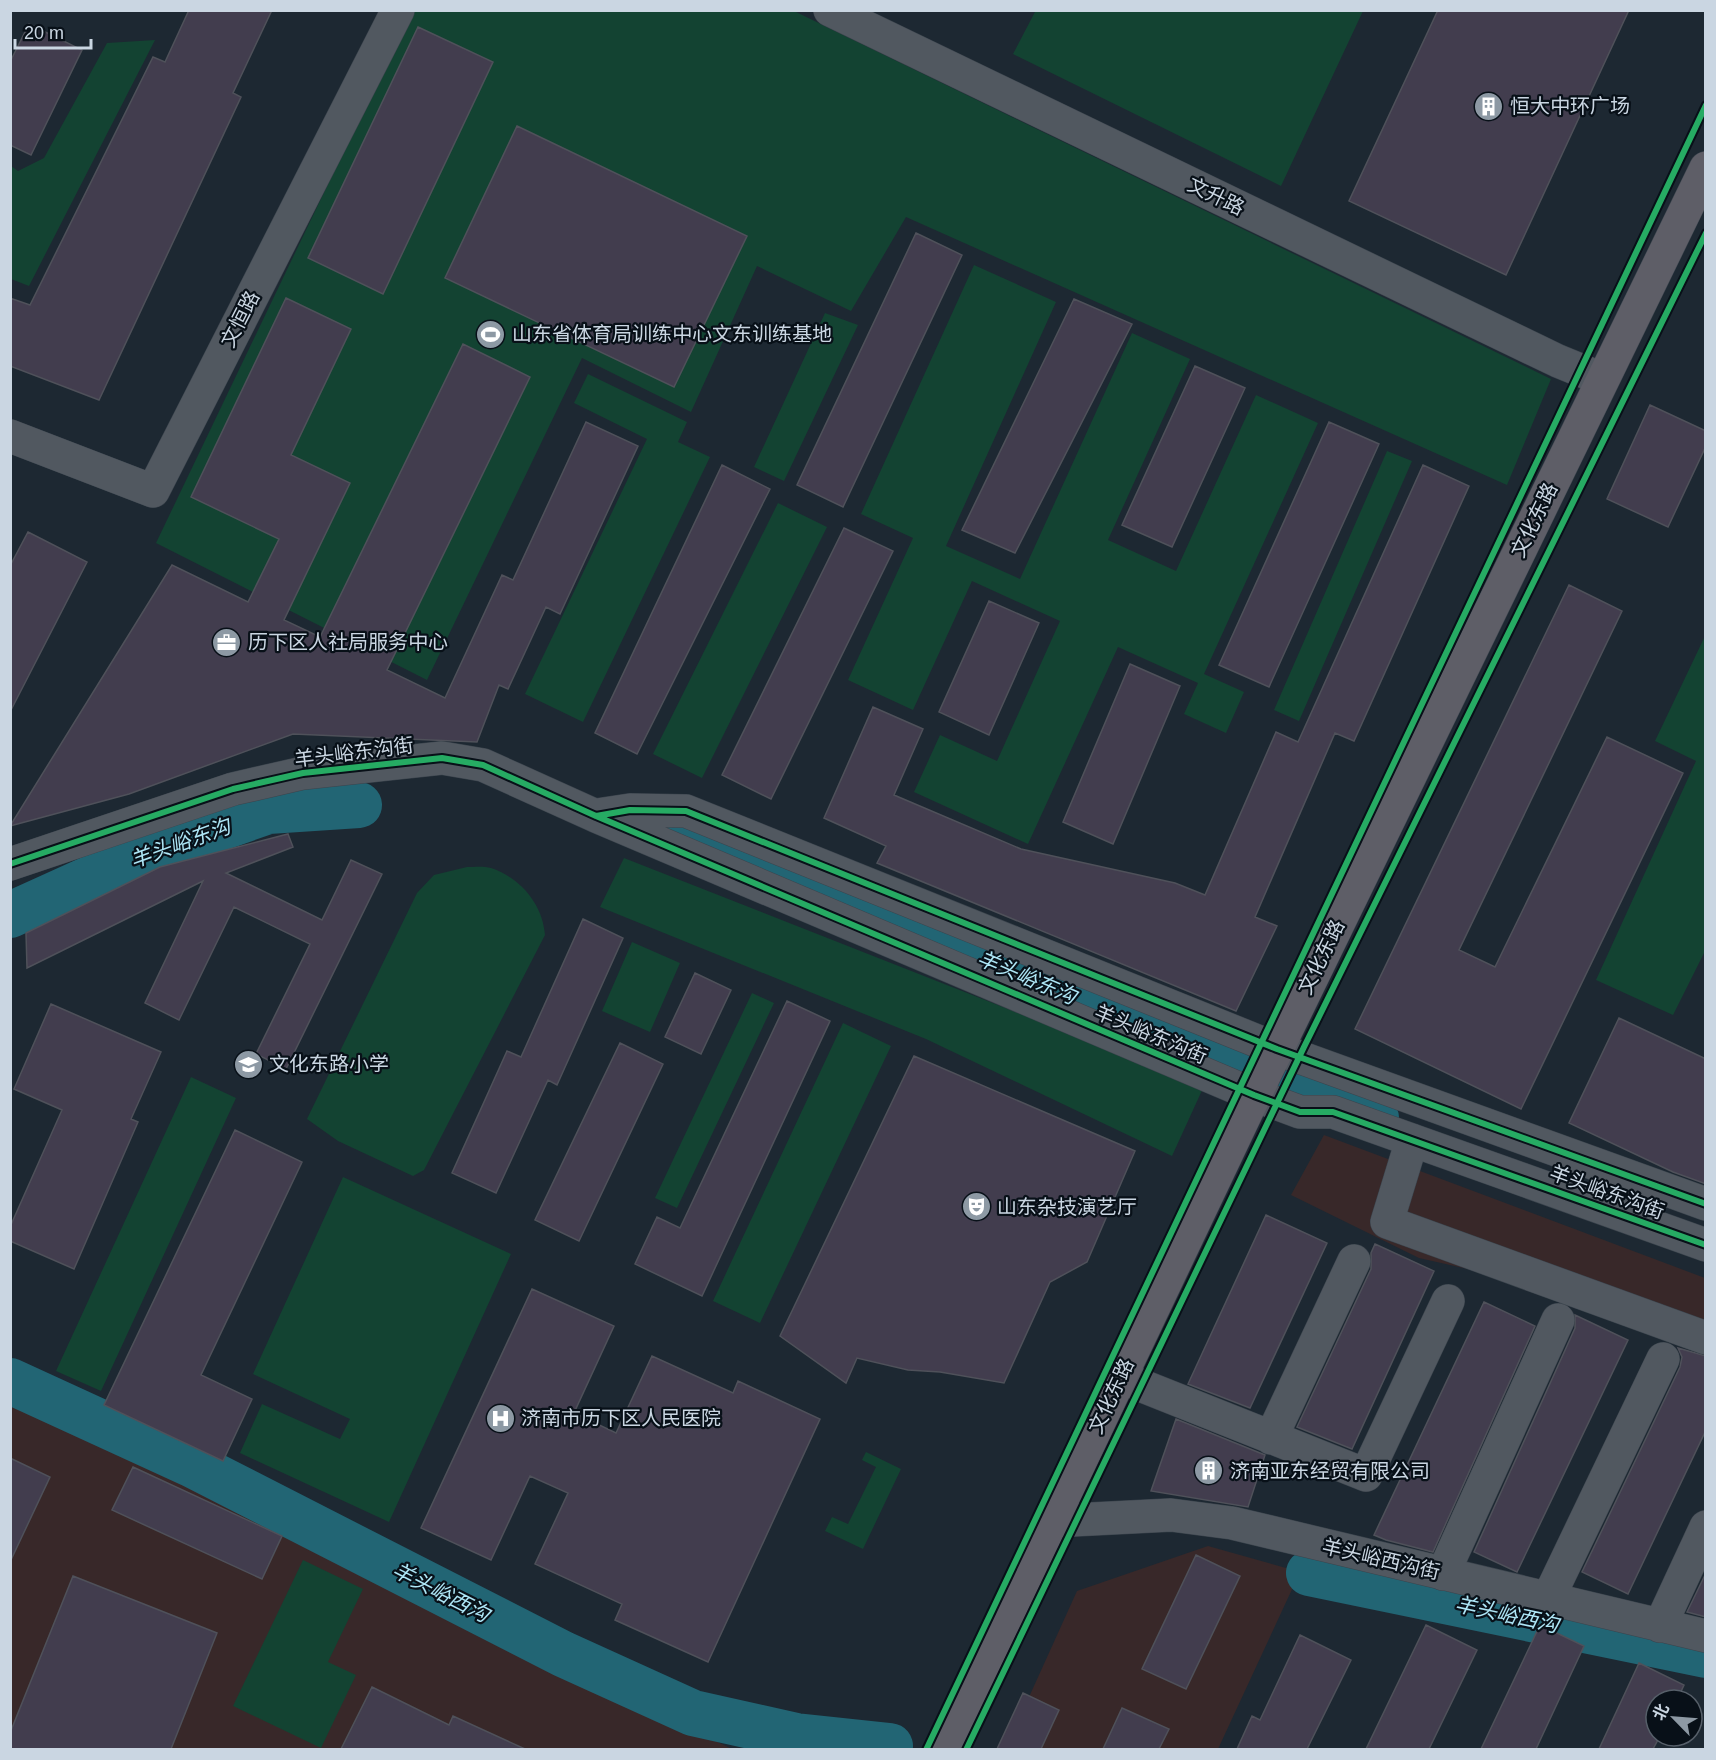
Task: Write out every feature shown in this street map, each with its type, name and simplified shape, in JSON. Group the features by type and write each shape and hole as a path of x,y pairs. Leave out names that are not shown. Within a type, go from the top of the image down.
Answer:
{"main road":[{"name":"文化东路","path":"943,1749 1254,1095 1706,168"}],"street":[{"name":"文恒路","path":"10,436 153,491 398,10"},
{"name":"文升路","path":"830,10 1558,361 1602,379"},
{"name":"羊头峪东沟街","path":"10,864 232,789 303,773 442,758 483,765 596,816 1254,1095 1300,1112 1333,1112 1706,1245"},
{"name":"羊头峪东沟街","path":"596,816 630,810 686,811 1277,1049 1706,1204"},
{"path":"1412,1140 1387,1222 1706,1338"},
{"path":"1271,1438 1354,1261"},
{"path":"1120,1377 1366,1475 1448,1300"},
{"path":"1443,1574 1558,1320"},
{"path":"1548,1599 1663,1359"},
{"name":"羊头峪西沟街","path":"1052,1521 1171,1515 1232,1523 1706,1636"},
{"path":"1660,1626 1706,1527"}],"shaded area":[{"path":"1324,1135 1705,1278 1705,1348 1499,1276 1419,1258 1291,1195"},
{"path":"11,1401 732,1749 11,1749"},
{"path":"1208,1546 1300,1572 1218,1749 1005,1750 1077,1591"}],"green space":[{"path":"1036,10 1363,11 1281,186 1013,54"},
{"name":"山东省体育局训练中心文东训练基地","path":"411,11 794,11 1551,379 1507,485 906,217 851,311 757,266 691,412 582,358 427,680 156,543"},
{"path":"155,40 29,286 11,279 11,166 18,171 44,158 107,43"},
{"path":"974,265 1056,302 946,546 1020,579 1132,333 1190,359 1108,540 1176,571 1256,395 1318,423 1204,674 1244,692 1226,733 1184,714 1198,683 1118,647 1028,844 914,792 940,735 997,761 1060,621 972,581 913,710 848,680 913,538 861,514"},
{"path":"825,313 858,325 784,481 754,467"},
{"path":"588,374 687,422 678,442 710,457 583,722 525,694 647,439 574,403"},
{"path":"1387,451 1412,461 1299,721 1274,710"},
{"path":"778,503 827,527 702,778 653,754"},
{"path":"1705,636 1705,951 1673,1015 1596,980 1696,761 1655,741"},
{"path":"624,858 1204,1086 1172,1156 926,1039 600,907"},
{"path":"467,867 491,868 512,878 535,903 545,935 424,1170 413,1176 338,1141 307,1119 417,893 434,875"},
{"path":"632,942 680,963 650,1032 602,1011"},
{"path":"752,993 774,1003 677,1208 655,1198"},
{"path":"843,1023 891,1046 760,1323 713,1301"},
{"path":"191,1077 236,1098 101,1391 56,1371"},
{"path":"343,1177 511,1254 389,1522 240,1453 262,1404 340,1439 350,1419 253,1374"},
{"path":"866,1452 901,1469 863,1549 825,1531 832,1517 848,1524 876,1467 862,1460"},
{"path":"303,1560 363,1589 328,1662 356,1675 321,1748 233,1706"}],"building":[{"path":"189,10 272,10 233,93 241,97 99,400 10,366 10,298 30,305 153,57 165,62"},
{"name":"恒大中环广场","path":"1438,10 1629,10 1506,275 1349,201"},
{"path":"29,24 82,50 31,155 10,145 10,62"},
{"path":"418,27 493,62 383,294 308,258"},
{"path":"517,126 747,236 674,387 445,278"},
{"path":"916,233 962,255 843,507 797,485"},
{"path":"286,298 351,329 291,455 350,483 284,620 320,637 463,344 530,377 387,670 445,698 502,575 513,580 586,422 638,446 560,614 546,607 508,689 499,685 477,742 293,734 129,794 10,826 172,565 248,602 279,539 191,497"},
{"path":"1074,299 1132,324 1015,553 962,530"},
{"path":"1195,366 1245,388 1172,547 1122,525"},
{"path":"1650,405 1706,431 1706,446 1668,527 1607,499"},
{"path":"1329,422 1379,444 1269,687 1219,665"},
{"path":"722,465 770,489 637,754 595,733"},
{"path":"1423,465 1469,486 1354,741 1335,733 1255,917 1277,926 1236,1011 877,863 886,846 824,818 873,707 923,729 894,795 1021,849 1175,883 1205,895 1276,732 1298,742"},
{"path":"844,528 893,551 771,799 722,775"},
{"path":"28,532 87,562 10,712 10,566"},
{"path":"1569,585 1622,611 1459,950 1495,967 1607,737 1683,773 1521,1109 1355,1029"},
{"path":"989,601 1039,623 989,735 939,712"},
{"path":"1130,664 1180,686 1113,844 1063,822"},
{"path":"288,834 293,847 226,873 322,920 351,860 382,874 286,1069 256,1054 310,944 234,907 179,1020 145,1003 203,881 27,968 26,933 160,867"},
{"path":"583,919 623,938 557,1085 548,1080 496,1193 452,1173 507,1051 521,1057"},
{"path":"695,973 731,990 701,1054 665,1037"},
{"path":"787,1001 830,1021 702,1296 635,1264 657,1217 680,1228"},
{"path":"51,1004 161,1052 131,1119 138,1122 74,1269 10,1241 10,1227 62,1110 14,1089"},
{"path":"1619,1018 1706,1059 1706,1184 1673,1172 1569,1123"},
{"path":"620,1043 663,1064 579,1241 535,1220"},
{"name":"山东杂技演艺厅","path":"914,1056 1135,1151 1087,1262 1050,1282 1004,1383 940,1372 908,1370 857,1358 846,1383 780,1336"},
{"path":"235,1130 302,1162 201,1375 252,1399 223,1461 104,1405"},
{"path":"1266,1215 1327,1243 1250,1408 1188,1384"},
{"path":"1375,1244 1434,1271 1352,1449 1297,1427 1371,1269 1371,1253"},
{"path":"532,1289 614,1326 574,1413 616,1433 652,1356 733,1393 738,1381 820,1419 708,1662 615,1620 622,1604 535,1564 568,1493 530,1476 491,1560 421,1528"},
{"path":"1484,1302 1535,1326 1433,1552 1374,1535"},
{"path":"1575,1315 1628,1340 1517,1572 1474,1552 1575,1328"},
{"path":"1678,1348 1706,1356 1706,1430 1628,1594 1582,1572 1680,1367 1682,1357"},
{"name":"济南亚东经贸有限公司","path":"1176,1419 1265,1455 1248,1507 1151,1491"},
{"path":"10,1458 50,1477 10,1562"},
{"path":"133,1467 282,1536 262,1579 112,1510"},
{"path":"1196,1555 1240,1576 1186,1689 1142,1669"},
{"path":"1706,1573 1706,1617 1687,1612"},
{"path":"73,1576 217,1633 171,1749 10,1749 10,1733"},
{"path":"1426,1625 1477,1650 1429,1749 1366,1749"},
{"path":"1540,1625 1584,1646 1536,1749 1481,1749"},
{"path":"1300,1635 1351,1660 1307,1749 1237,1749 1252,1716 1260,1720"},
{"path":"1639,1663 1684,1685 1683,1688 1644,1688 1644,1748 1653,1749 1599,1749"},
{"path":"372,1687 449,1725 453,1716 525,1749 341,1749"},
{"path":"1023,1693 1059,1710 1041,1749 997,1749"},
{"path":"1122,1708 1169,1729 1159,1749 1103,1749"}],"waterway":[{"name":"羊头峪东沟","path":"10,915 138,857 268,811 359,805"},
{"name":"羊头峪东沟","path":"686,836 1291,1087 1376,1118"},
{"name":"羊头峪西沟","path":"10,1381 191,1464 563,1654 693,1713 796,1736 890,1746"},
{"name":"羊头峪西沟","path":"1309,1573 1706,1655"}],"cycle path":[{"path":"926,1750 1706,105"},
{"path":"966,1750 1304,1047 1706,233"},
{"path":"10,864 233,789 303,773 442,758 483,765 596,816 1254,1095 1300,1112 1333,1112 1706,1245"},
{"path":"596,816 630,810 686,811 1277,1049 1706,1204"}],"place":[{"name":"恒大中环广场","path":"1489,106"},
{"name":"山东省体育局训练中心文东训练基地","path":"491,334"},
{"name":"历下区人社局服务中心","path":"227,642"},
{"name":"文化东路小学","path":"248,1064"},
{"name":"山东杂技演艺厅","path":"976,1207"},
{"name":"济南市历下区人民医院","path":"500,1418"},
{"name":"济南亚东经贸有限公司","path":"1209,1471"}]}
